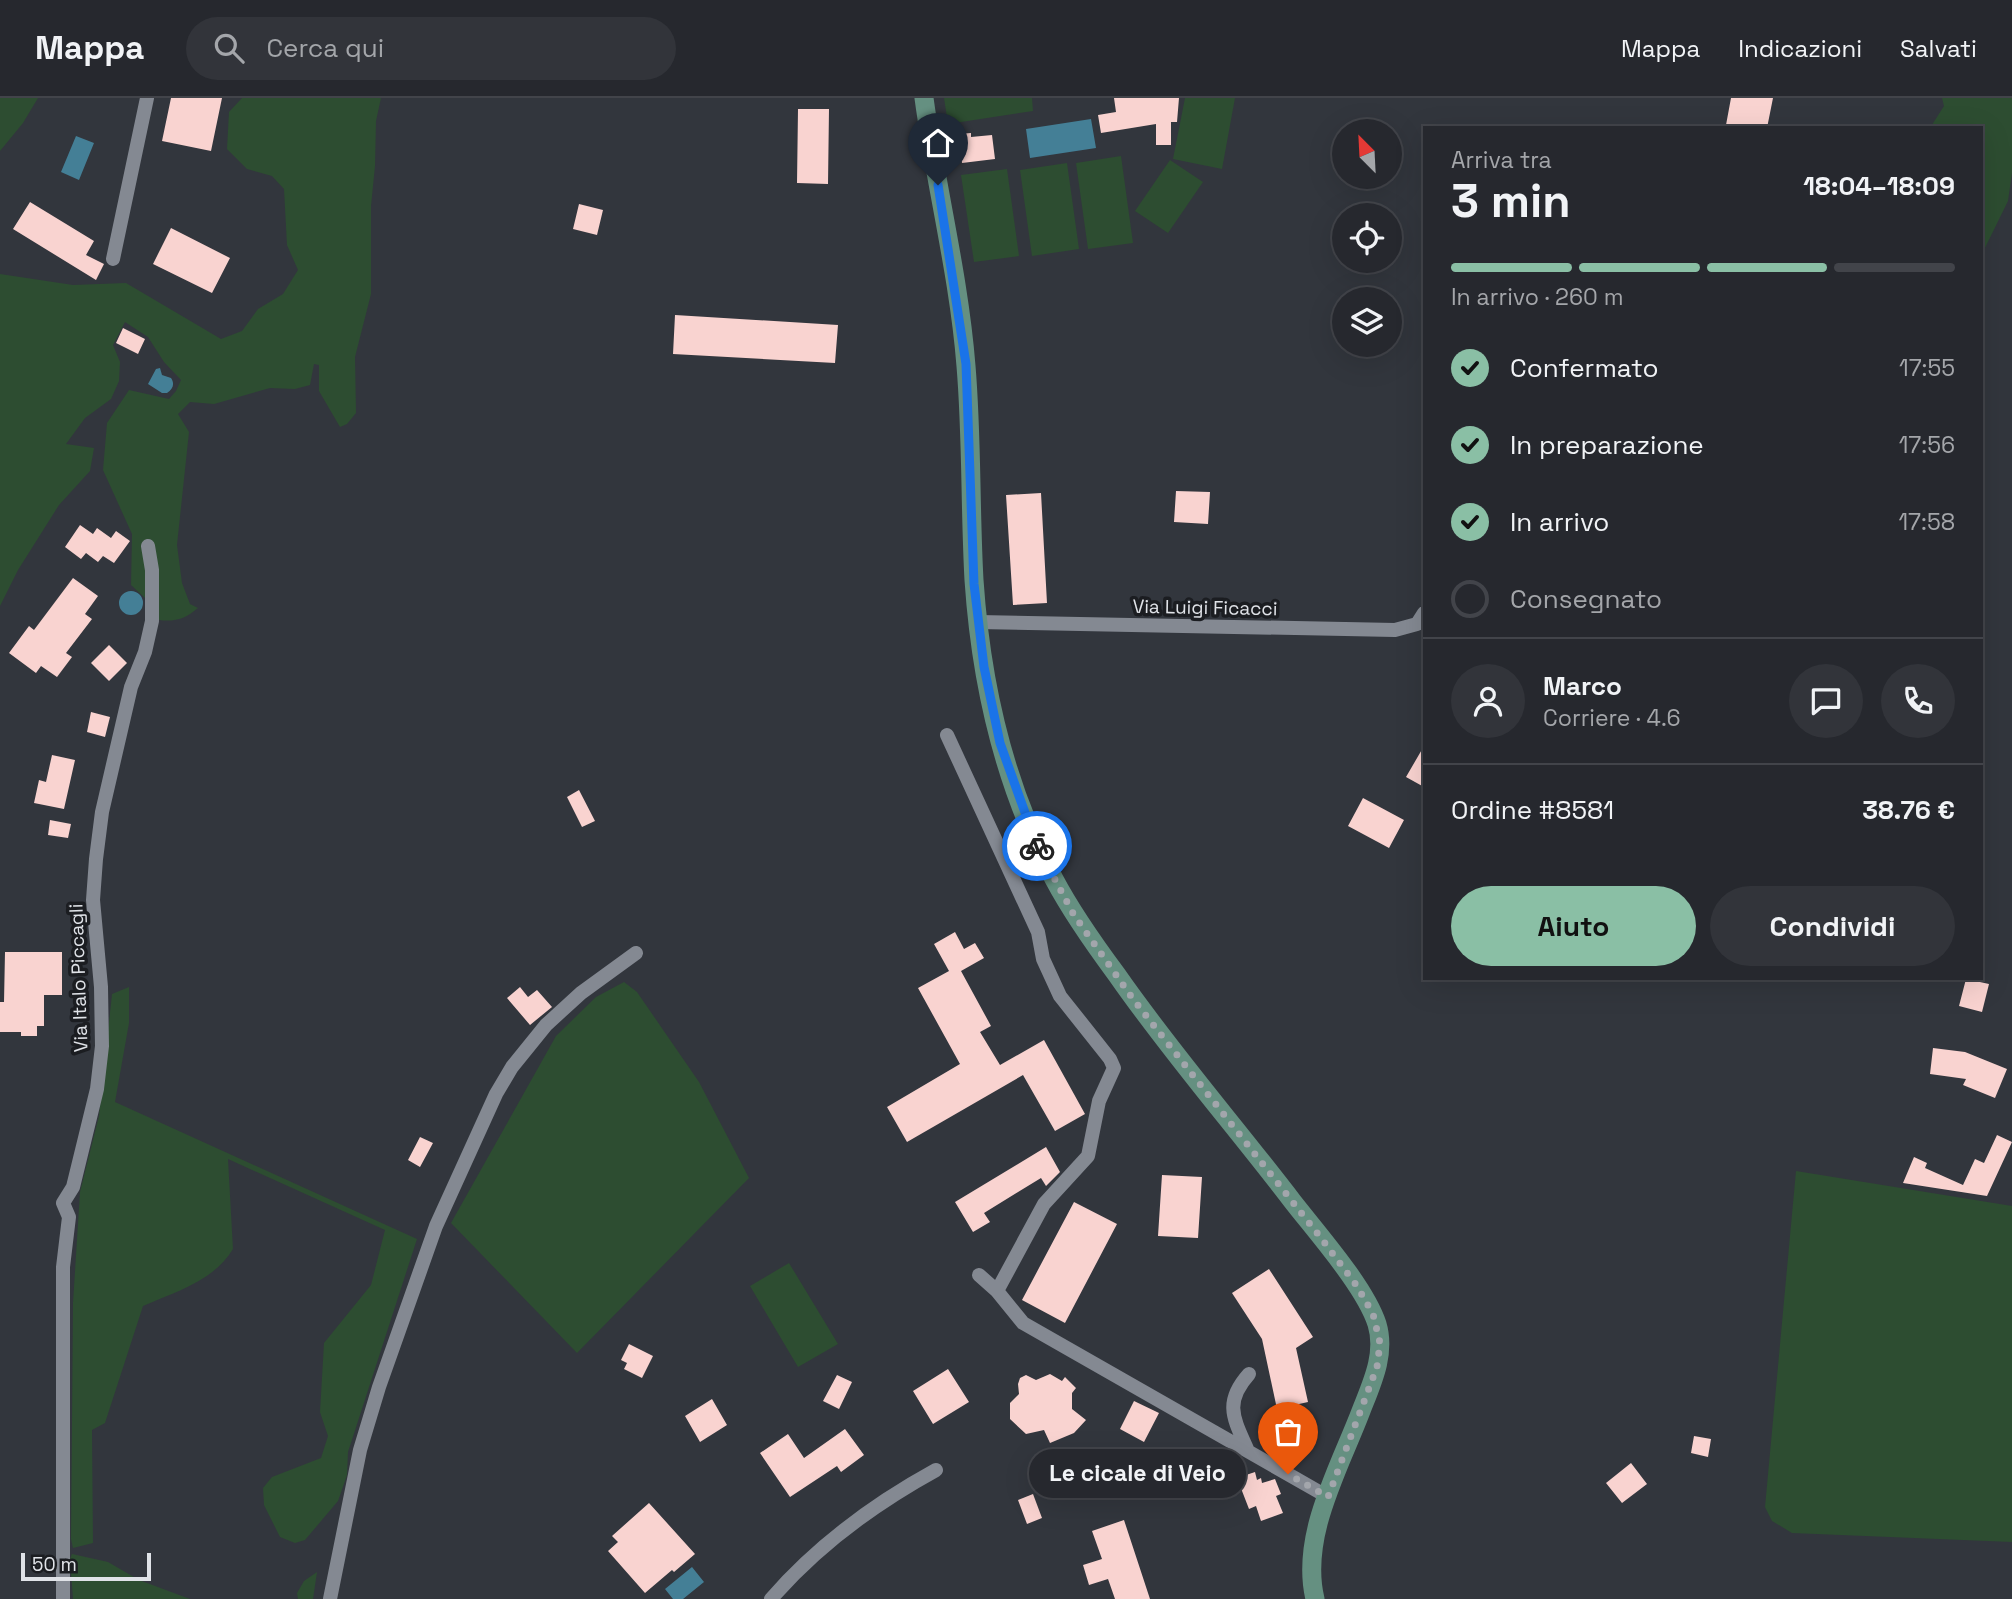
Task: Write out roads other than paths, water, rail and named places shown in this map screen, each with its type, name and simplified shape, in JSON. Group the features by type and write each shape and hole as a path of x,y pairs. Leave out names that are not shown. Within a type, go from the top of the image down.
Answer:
{"street":[{"path":"113,259 147,98"},
{"path":"924,98 966,364 973,556 978,622 988,695 1000,743 1035,841 1065,898 1147,1018 1321,1238 1357,1286 1373,1314 1380,1343 1377,1367 1312,1547 1311,1567 1315,1599"},
{"name":"Via Italo Piccagli","path":"63,1599 63,1267 69,1217 63,1203 73,1187 100,1067 101,987 93,900 96,859 102,812 131,687 145,652 152,621 152,570 148,546"},
{"name":"Via Luigi Ficacci","path":"978,622 1395,629 1417,624 1423,615"},
{"path":"947,736 1038,932 1043,960 1060,996 1110,1059 1114,1068 1099,1101 1088,1156 1044,1204 998,1291"},
{"path":"330,1599 360,1450 379,1387 436,1226 491,1105 512,1067 546,1025 581,993 636,953"},
{"path":"979,1275 998,1291 1023,1323 1328,1497"},
{"path":"1248,1374 1236,1388 1232,1405 1248,1451"},
{"path":"771,1599 805,1563 841,1532 897,1492 936,1470"}],"water":[{"path":"1091,119 1096,148 1030,158 1026,129"},
{"path":"76,136 94,143 79,180 61,172"},
{"path":"160,368 162,375 171,378 173,382 167,393 162,393 148,384 156,369"},
{"path":"131,591 139,595 143,603 139,611 131,615 123,611 119,603 123,595"},
{"path":"692,1567 704,1582 683,1599 673,1599 665,1589"}],"place":[{"name":"Le cicale di Veio","path":"1288,1474"}]}
